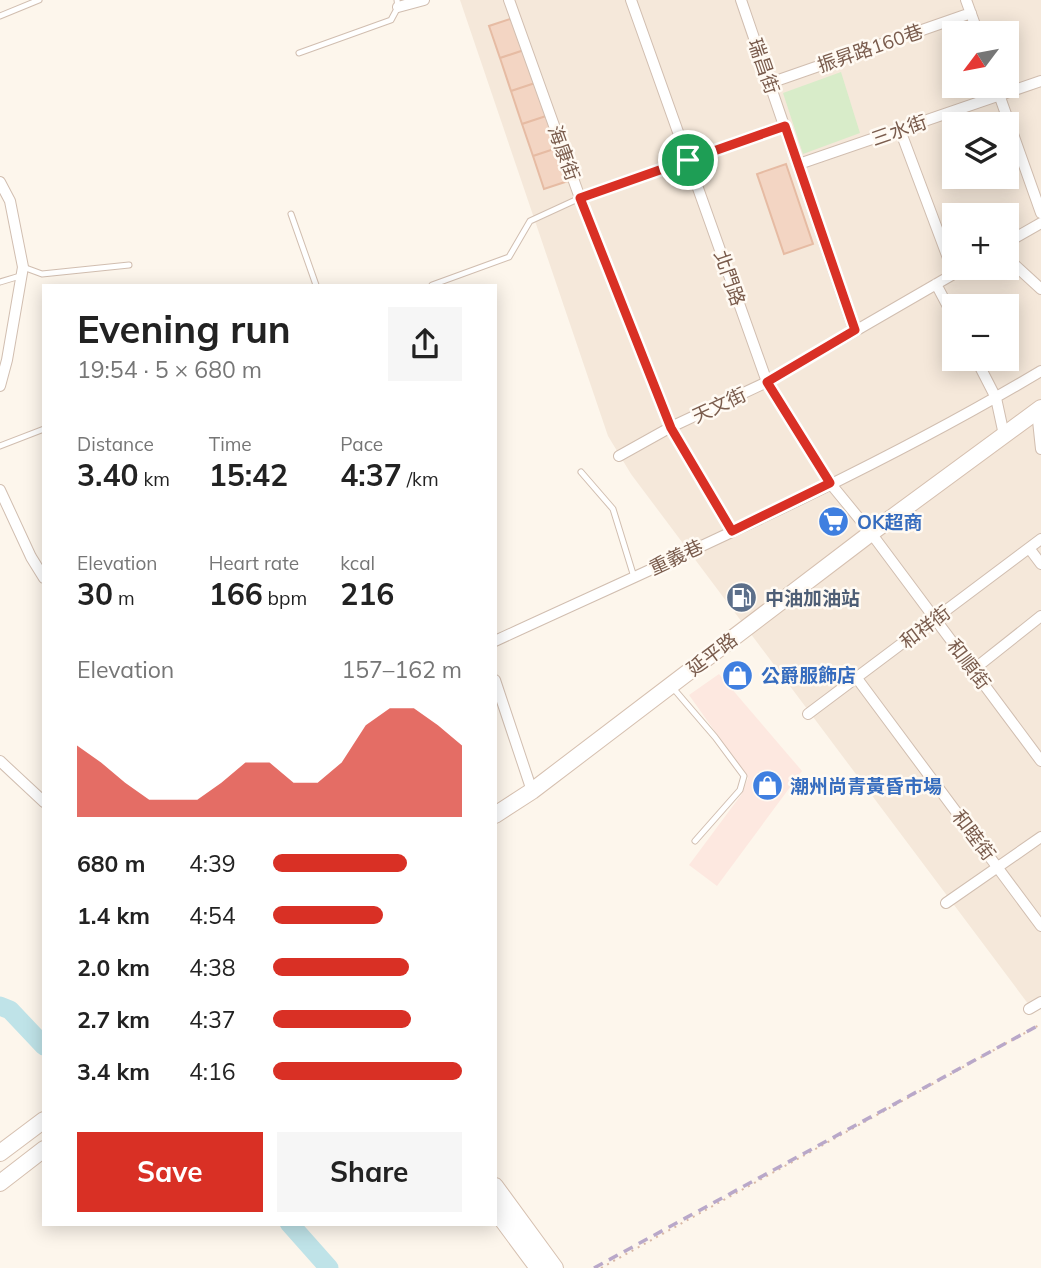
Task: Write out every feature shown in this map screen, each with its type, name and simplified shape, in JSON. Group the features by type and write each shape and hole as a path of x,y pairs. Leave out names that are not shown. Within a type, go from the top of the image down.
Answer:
{"street":[{"path":"397,4 424,0"},
{"name":"海康街","path":"509,0 580,198 671,428 732,531"},
{"name":"北門路","path":"631,0 767,382 830,483 871,533"},
{"name":"瑞昌街","path":"741,0 855,330"},
{"path":"966,0 974,21"},
{"name":"振昇路160巷","path":"770,83 971,13"},
{"name":"三水街","path":"1019,86 1041,81"},
{"name":"三水街","path":"799,164 900,130 978,98"},
{"path":"1001,98 1041,214"},
{"path":"580,198 785,126"},
{"path":"900,130 942,230"},
{"path":"0,182 10,201 23,271 0,386"},
{"path":"1019,236 1041,223"},
{"path":"1019,269 1041,289"},
{"name":"天文街","path":"619,456 767,382 943,280"},
{"path":"936,284 942,295"},
{"path":"982,371 996,398 1004,435"},
{"name":"重義巷","path":"497,640 830,483 1041,372"},
{"path":"1039,409 1041,449"},
{"name":"延平路","path":"497,815 1039,409"},
{"path":"0,490 42,575"},
{"name":"和順街","path":"871,533 1041,761"},
{"name":"和祥街","path":"808,714 936,620 1041,538"},
{"path":"1029,548 1041,564"},
{"path":"974,670 1041,616"},
{"name":"和睦街","path":"856,677 1041,926"},
{"path":"497,686 532,790"},
{"path":"0,761 42,800"},
{"path":"946,904 1041,836"},
{"path":"1029,1009 1041,1002"},
{"path":"0,1153 42,1122"},
{"path":"0,1183 42,1151"},
{"path":"497,1189 555,1268"},
{"path":"497,1213 538,1268"}],"lane":[{"path":"0,16 39,0"},
{"path":"299,53 391,20 397,4"},
{"path":"435,284 509,257 530,221 580,198"},
{"path":"291,214 316,284"},
{"path":"0,282 23,271 42,274 129,265"},
{"path":"0,446 42,430"},
{"path":"582,472 613,509 634,577"},
{"path":"671,685 744,776 740,790 695,841"}],"path":[{"path":"601,1268 1041,1024"}],"shaded area":[{"path":"460,0 1041,0 1041,1004 1032,1009 631,474 608,436"},
{"name":"潮州尚青黃昏市場","path":"719,674 802,771 717,886 689,865 741,795 748,778 689,695"}],"green space":[{"path":"841,72 860,133 803,154 783,93"}],"building":[{"path":"516,17 527,49 500,58 489,26"},
{"path":"527,49 538,82 511,91 500,58"},
{"path":"538,82 549,115 522,124 511,91"},
{"path":"549,115 560,147 533,156 522,124"},
{"path":"560,147 571,180 544,189 533,156"},
{"path":"786,164 813,244 784,254 757,174"}],"waterway":[{"path":"0,1006 10,1010 42,1044"},
{"path":"292,1226 329,1268"}],"railway":[{"path":"594,1268 1041,1024"}],"place":[{"name":"OK超商","path":"834,522"},
{"name":"中油加油站","path":"742,598"},
{"name":"公爵服飾店","path":"738,675"},
{"name":"潮州尚青黃昏市場","path":"767,786"}],"route":[{"path":"785,126 855,330 767,382 830,483 732,531 671,428 580,198 688,160 785,126"}]}
